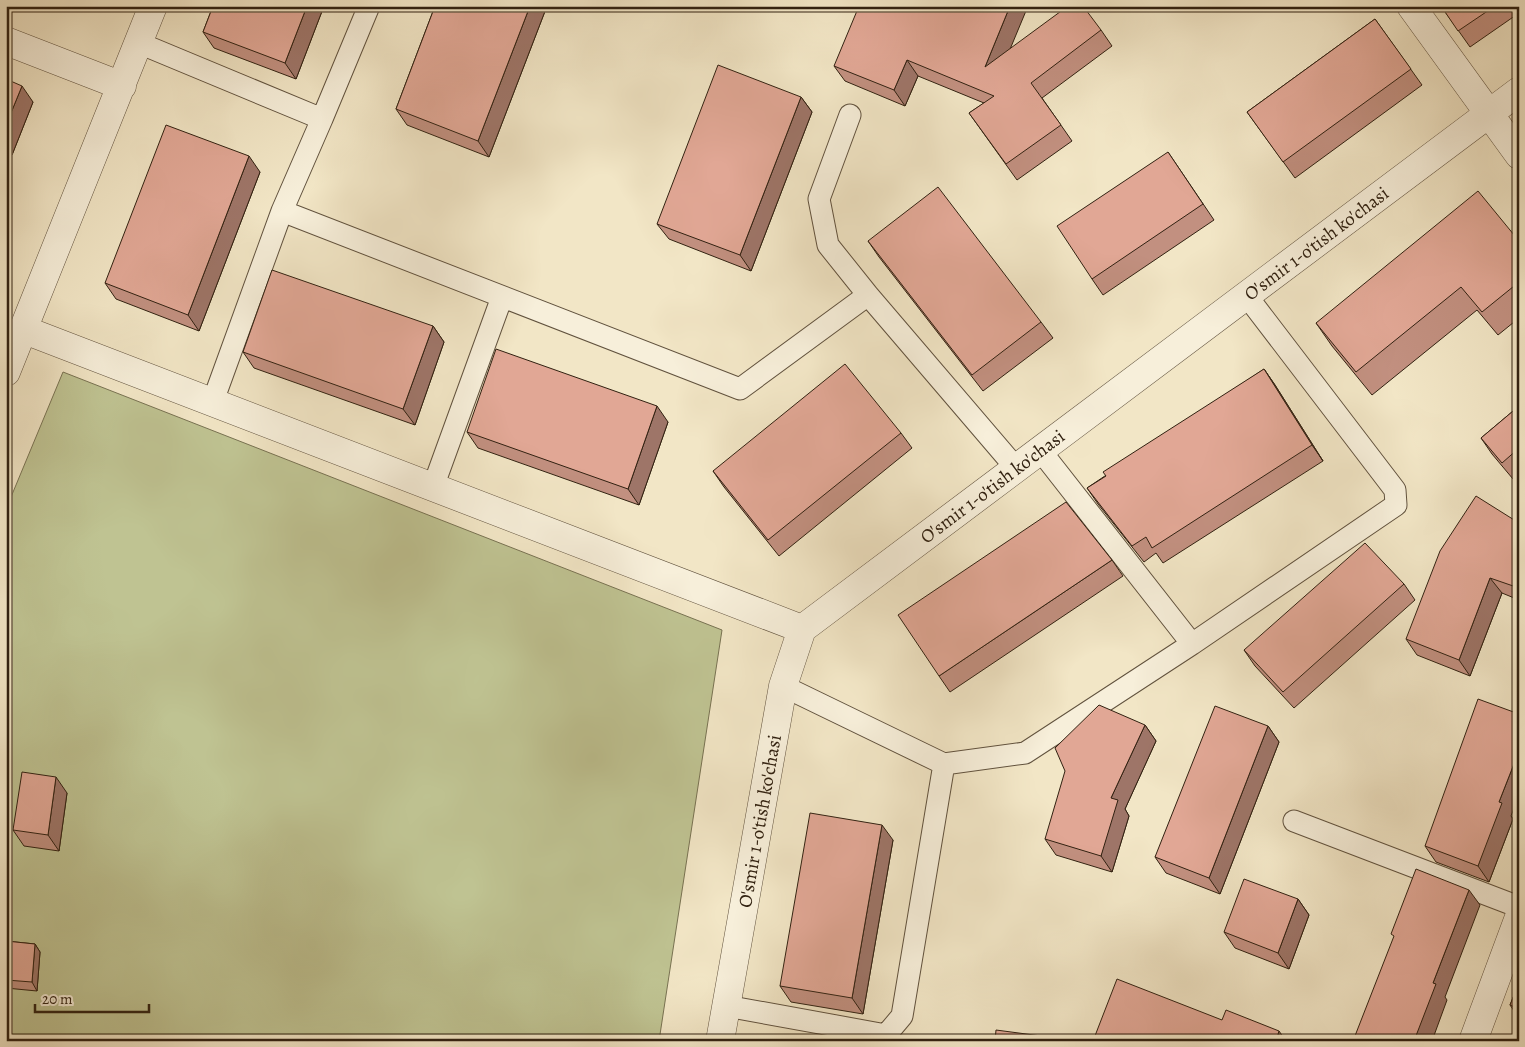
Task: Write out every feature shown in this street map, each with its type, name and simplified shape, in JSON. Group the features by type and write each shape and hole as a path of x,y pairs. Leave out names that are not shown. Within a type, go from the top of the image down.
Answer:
{"street":[{"path":"6,372 153,6"},
{"path":"1411,6 1519,155"},
{"path":"6,41 122,86"},
{"name":"O'smir 1-o'tish ko'chasi","path":"720,1041 783,686 802,629 1519,91"},
{"path":"22,329 802,629"},
{"path":"1473,1041 1519,917"}],"lane":[{"path":"213,401 282,211 369,6"},
{"path":"139,43 322,119"},
{"path":"850,115 819,199 828,245 868,295 1016,468"},
{"path":"282,211 740,389 868,295"},
{"path":"783,686 944,764 1025,753 1192,644 1396,505 1395,490 1246,295"},
{"path":"433,487 502,297"},
{"path":"1040,450 1192,644"},
{"path":"726,1006 886,1035 902,1016 944,764"},
{"path":"1294,821 1519,907"}],"green space":[{"path":"63,372 722,630 659,1041 6,1041 6,509"}],"building":[{"path":"213,6 307,6 285,63 203,32"},
{"path":"435,6 530,6 478,141 396,109"},
{"path":"859,6 1010,6 985,67 1068,6 1083,6 1101,30 1031,83 1061,125 1006,164 969,113 994,96 907,60 894,90 834,66"},
{"path":"1441,6 1495,6 1458,31"},
{"path":"1375,19 1411,69 1283,162 1247,112"},
{"path":"718,65 801,97 740,255 657,224"},
{"path":"6,79 22,86 6,125"},
{"path":"166,125 249,156 188,315 105,283"},
{"path":"1168,152 1203,204 1092,279 1057,226"},
{"path":"938,187 1041,322 972,375 868,241"},
{"path":"1478,191 1519,241 1519,282 1482,312 1461,287 1356,372 1316,323"},
{"path":"272,270 433,326 403,409 243,352"},
{"path":"496,349 657,406 628,489 467,432"},
{"path":"845,364 901,433 768,540 713,471"},
{"path":"1264,369 1312,445 1152,548 1146,537 1132,546 1087,488 1106,476 1103,472"},
{"path":"1519,406 1519,448 1502,463 1481,438"},
{"path":"1476,496 1519,523 1519,588 1490,578 1459,660 1406,639 1440,551"},
{"path":"1066,502 1112,560 939,676 898,615"},
{"path":"1365,543 1404,584 1283,692 1244,650"},
{"path":"1478,699 1519,714 1519,751 1499,802 1502,803 1478,866 1425,846"},
{"path":"1099,705 1145,725 1111,798 1118,800 1101,856 1045,839 1065,771 1055,748"},
{"path":"1215,706 1268,726 1209,878 1155,857"},
{"path":"22,772 56,777 48,835 13,830"},
{"path":"810,813 882,825 852,998 780,986"},
{"path":"1416,869 1469,890 1433,983 1436,984 1414,1041 1353,1041 1394,936 1391,934"},
{"path":"1244,879 1298,899 1278,953 1224,932"},
{"path":"6,941 35,944 32,982 6,980"},
{"path":"1117,979 1222,1020 1226,1010 1279,1031 1276,1041 1093,1041"},
{"path":"1519,983 1519,1009 1510,1005"},
{"path":"996,1030 1079,1041 995,1041"}]}
